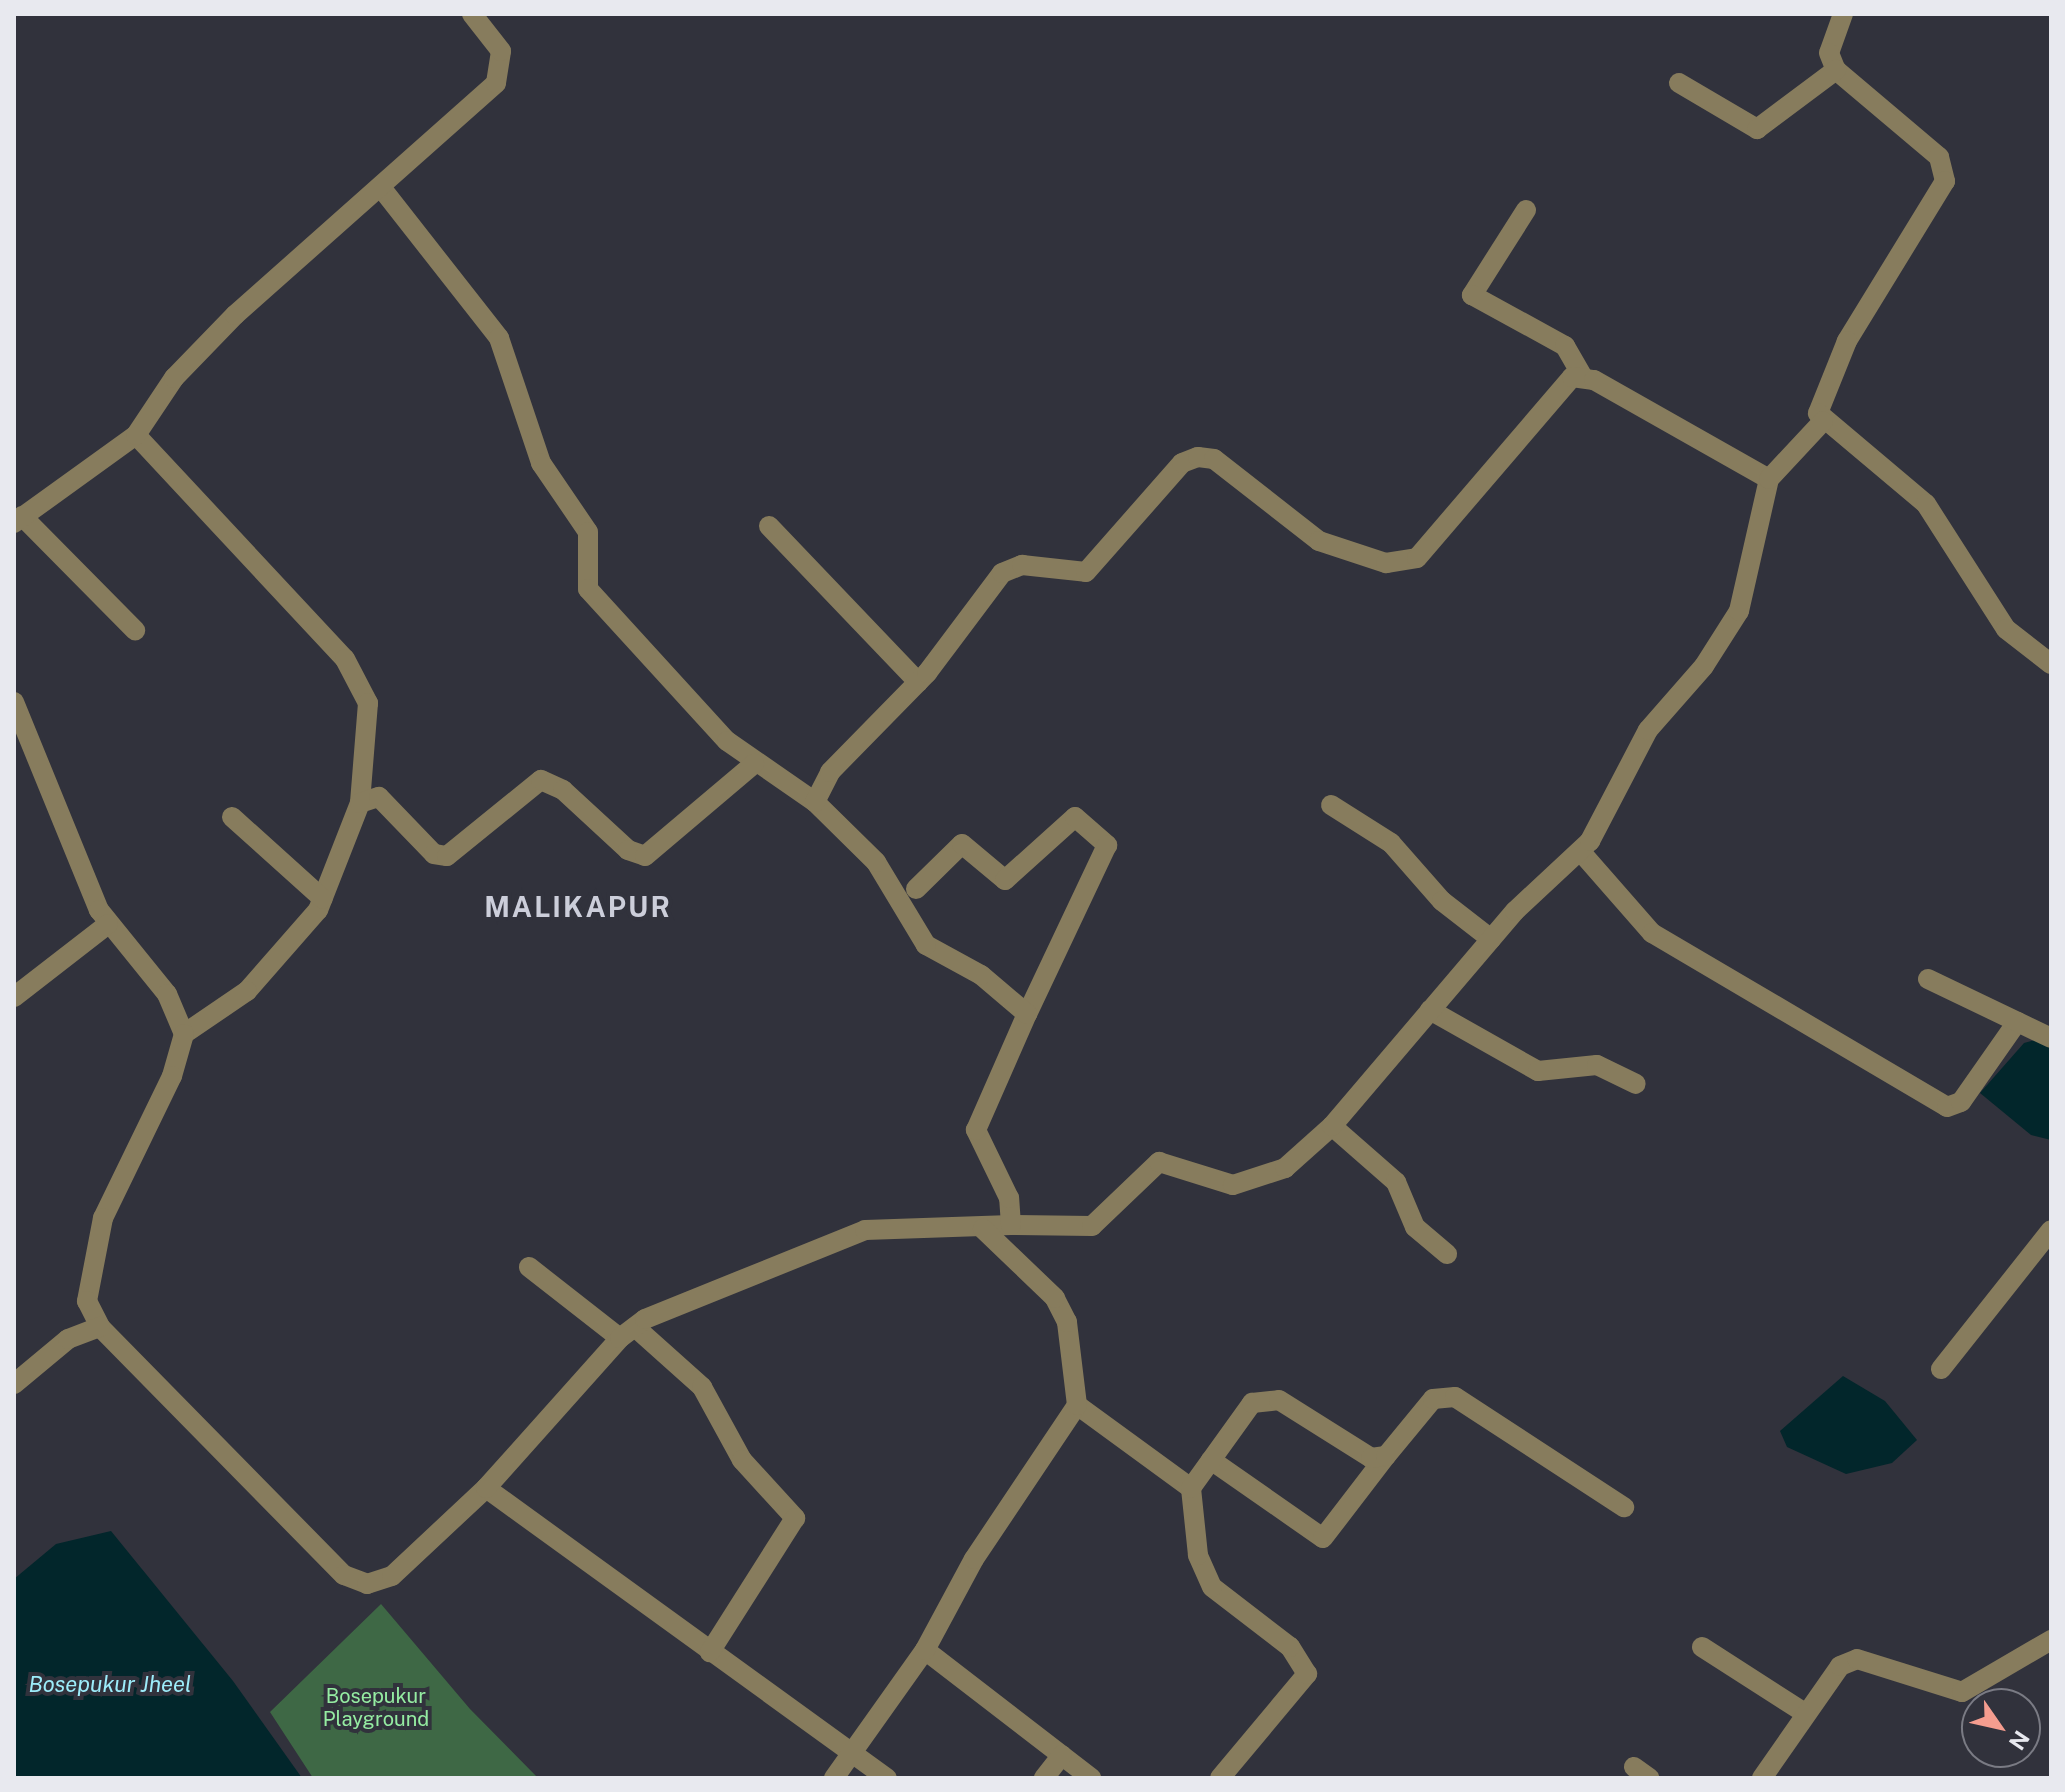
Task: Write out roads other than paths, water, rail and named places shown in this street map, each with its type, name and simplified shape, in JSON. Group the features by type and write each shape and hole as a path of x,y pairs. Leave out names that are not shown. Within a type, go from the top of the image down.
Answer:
{"street":[{"path":"135,630 18,519 136,435 174,378 235,315 383,190 470,111 503,69 493,32 472,14"},
{"path":"1843,14 1829,53 1836,70 1939,157 1946,172 1943,188 1824,385 1817,402 1823,421 1926,504 2006,629 2051,664"},
{"path":"1679,83 1757,129 1836,70"},
{"path":"383,190 499,338 541,463 588,532 588,589 754,764 815,802 867,850 926,945 981,975 1027,1014"},
{"path":"1526,210 1472,295 1565,346 1582,375 1769,479"},
{"path":"815,802 830,772 918,682 1002,573 1022,565 1086,572 1182,463 1198,457 1214,459 1319,541 1386,563 1417,558 1558,385 1582,375"},
{"path":"14,702 108,924 167,994 184,1034 172,1076 103,1218 87,1301 100,1327 315,1551 356,1580 367,1584 392,1576 486,1488 627,1333 854,1233 983,1229 1011,1225 1092,1226 1159,1162 1233,1185 1285,1168 1332,1126 1491,939 1581,852 1648,730 1704,666 1739,611 1769,479 1823,421"},
{"path":"136,435 362,682 369,732 360,803 323,899 247,991 184,1034"},
{"path":"769,526 918,682"},
{"path":"360,803 379,797 434,854 447,856 541,780 563,790 628,850 645,856 754,764"},
{"path":"1331,805 1391,843 1449,908 1491,939"},
{"path":"232,817 323,899"},
{"path":"916,889 962,844 1005,880 1075,817 1107,845 976,1130 1009,1198 1011,1225"},
{"path":"1581,852 1652,933 1947,1107 1961,1102 2017,1022"},
{"path":"14,997 108,924"},
{"path":"1928,979 2051,1038"},
{"path":"1430,1010 1538,1071 1597,1065 1636,1084"},
{"path":"1332,1126 1396,1182 1415,1227 1447,1254"},
{"path":"834,1778 925,1650 974,1559 1077,1405 1067,1322 1055,1298 983,1229"},
{"path":"1941,1369 2051,1230"},
{"path":"529,1267 702,1387 742,1460 795,1518 710,1652"},
{"path":"14,1384 68,1339 100,1327"},
{"path":"1220,1778 1307,1674 1296,1653 1202,1572 1191,1488 1252,1403 1265,1396 1371,1458 1386,1456"},
{"path":"1211,1460 1323,1538 1433,1399 1455,1397 1624,1507"},
{"path":"1077,1405 1191,1488"},
{"path":"486,1488 887,1778"},
{"path":"1762,1778 1840,1666 1857,1659 1962,1692 2051,1640"},
{"path":"1702,1647 1805,1713"},
{"path":"925,1650 1091,1778"},
{"path":"1044,1778 1062,1755"}],"water":[{"path":"2046,1037 2051,1040 2051,1140 2031,1135 1980,1093 2024,1043"},
{"path":"1843,1376 1885,1401 1917,1440 1892,1463 1846,1474 1787,1447 1780,1431"},
{"name":"Bosepukur Jheel","path":"111,1531 233,1681 302,1778 14,1778 14,1579 56,1544"}],"district":[{"name":"MALIKAPUR","path":"578,907"}],"park label":[{"name":"Bosepukur Playground","path":"376,1708"}]}
